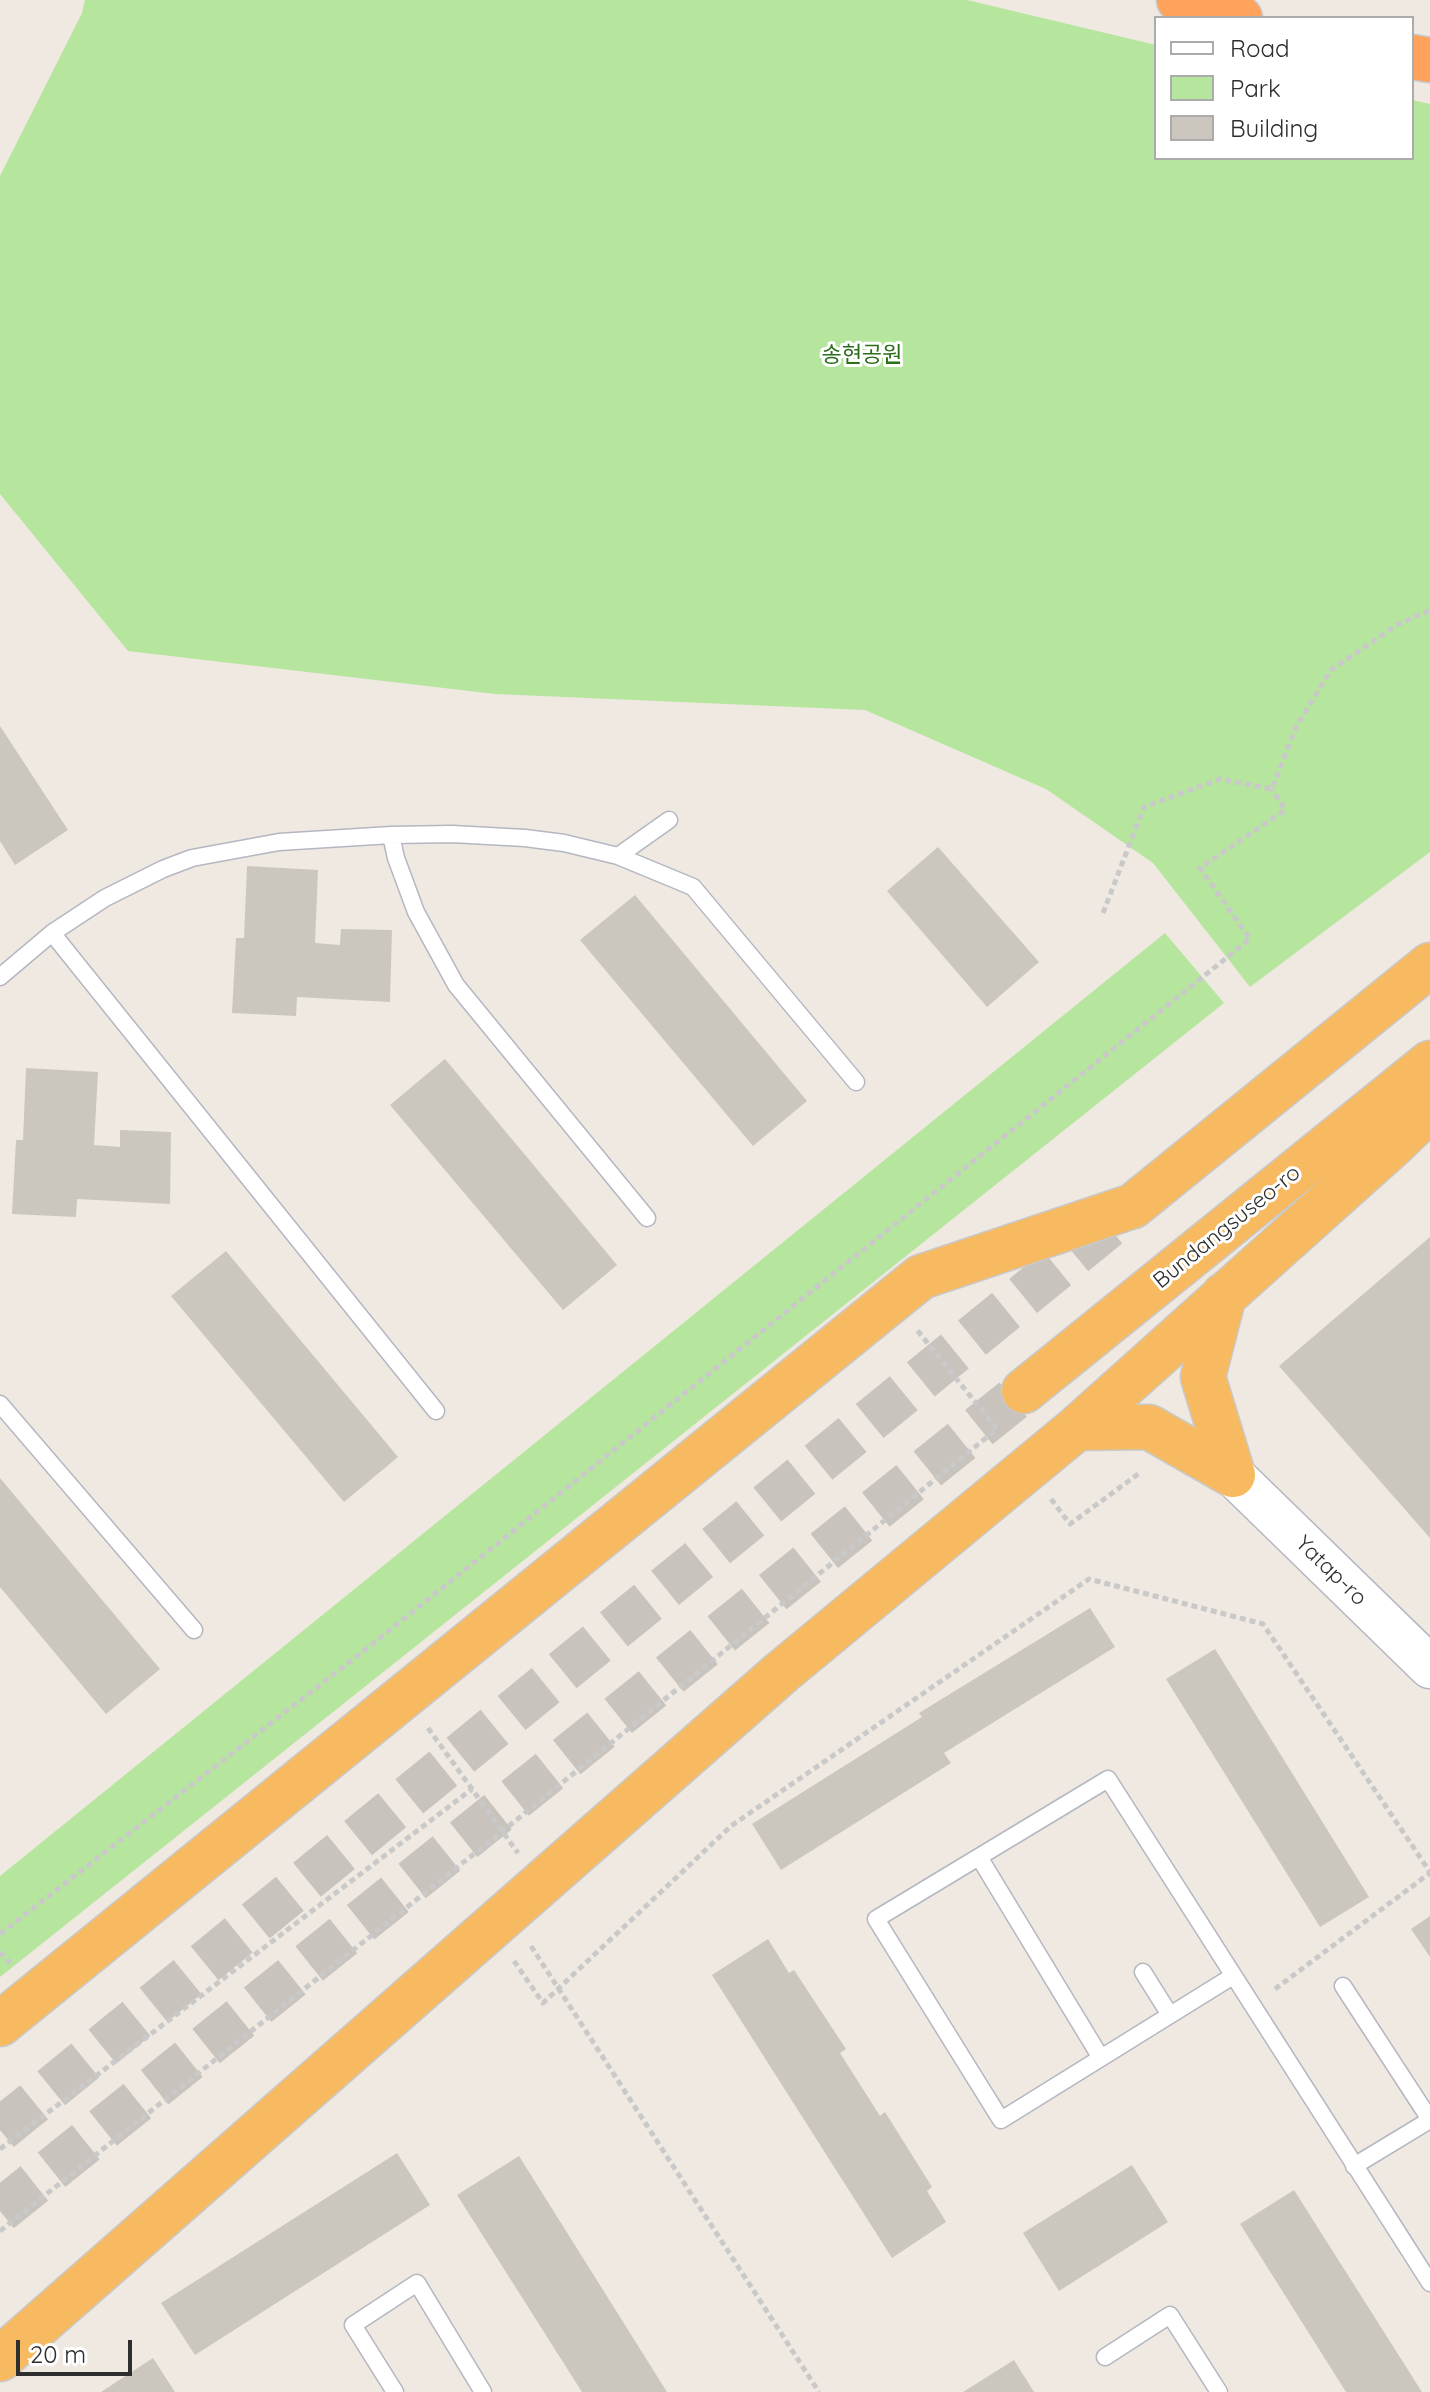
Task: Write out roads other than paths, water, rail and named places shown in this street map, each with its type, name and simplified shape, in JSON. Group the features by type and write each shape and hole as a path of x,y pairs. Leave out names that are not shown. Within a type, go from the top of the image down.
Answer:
{"highway":[{"path":"1179,0 1233,16"},
{"path":"0,2024 921,1277 1133,1206 1430,965"},
{"name":"Bundangsuseo-ro","path":"1024,1391 1430,1063"},
{"path":"0,2359 782,1672 1077,1428 1430,1109"},
{"path":"1224,1295 1203,1377 1233,1475"},
{"path":"1077,1428 1149,1427 1233,1475"}],"street":[{"name":"Yatap-ro","path":"1233,1475 1430,1667"}],"lane":[{"path":"618,856 669,820"},
{"path":"391,835 416,912 456,985 647,1218"},
{"path":"0,977 52,933 105,898 192,858 279,842 391,835 525,838 564,843 618,856 693,887 856,1082"},
{"path":"52,933 436,1411"},
{"path":"0,1404 194,1630"},
{"path":"1233,1976 1001,2120 876,1919 1108,1779 1430,2283"},
{"path":"979,1857 1101,2058"},
{"path":"1143,1972 1170,2015"},
{"path":"1343,1986 1430,2119 1354,2166"},
{"path":"395,2392 353,2325 417,2283 483,2392"},
{"path":"1105,2357 1170,2315 1219,2392"}],"tunnel":[{"path":"0,2130 1131,1208"},
{"path":"0,2211 1024,1391"}],"park label":[{"name":"송현공원","path":"862,355"}]}
